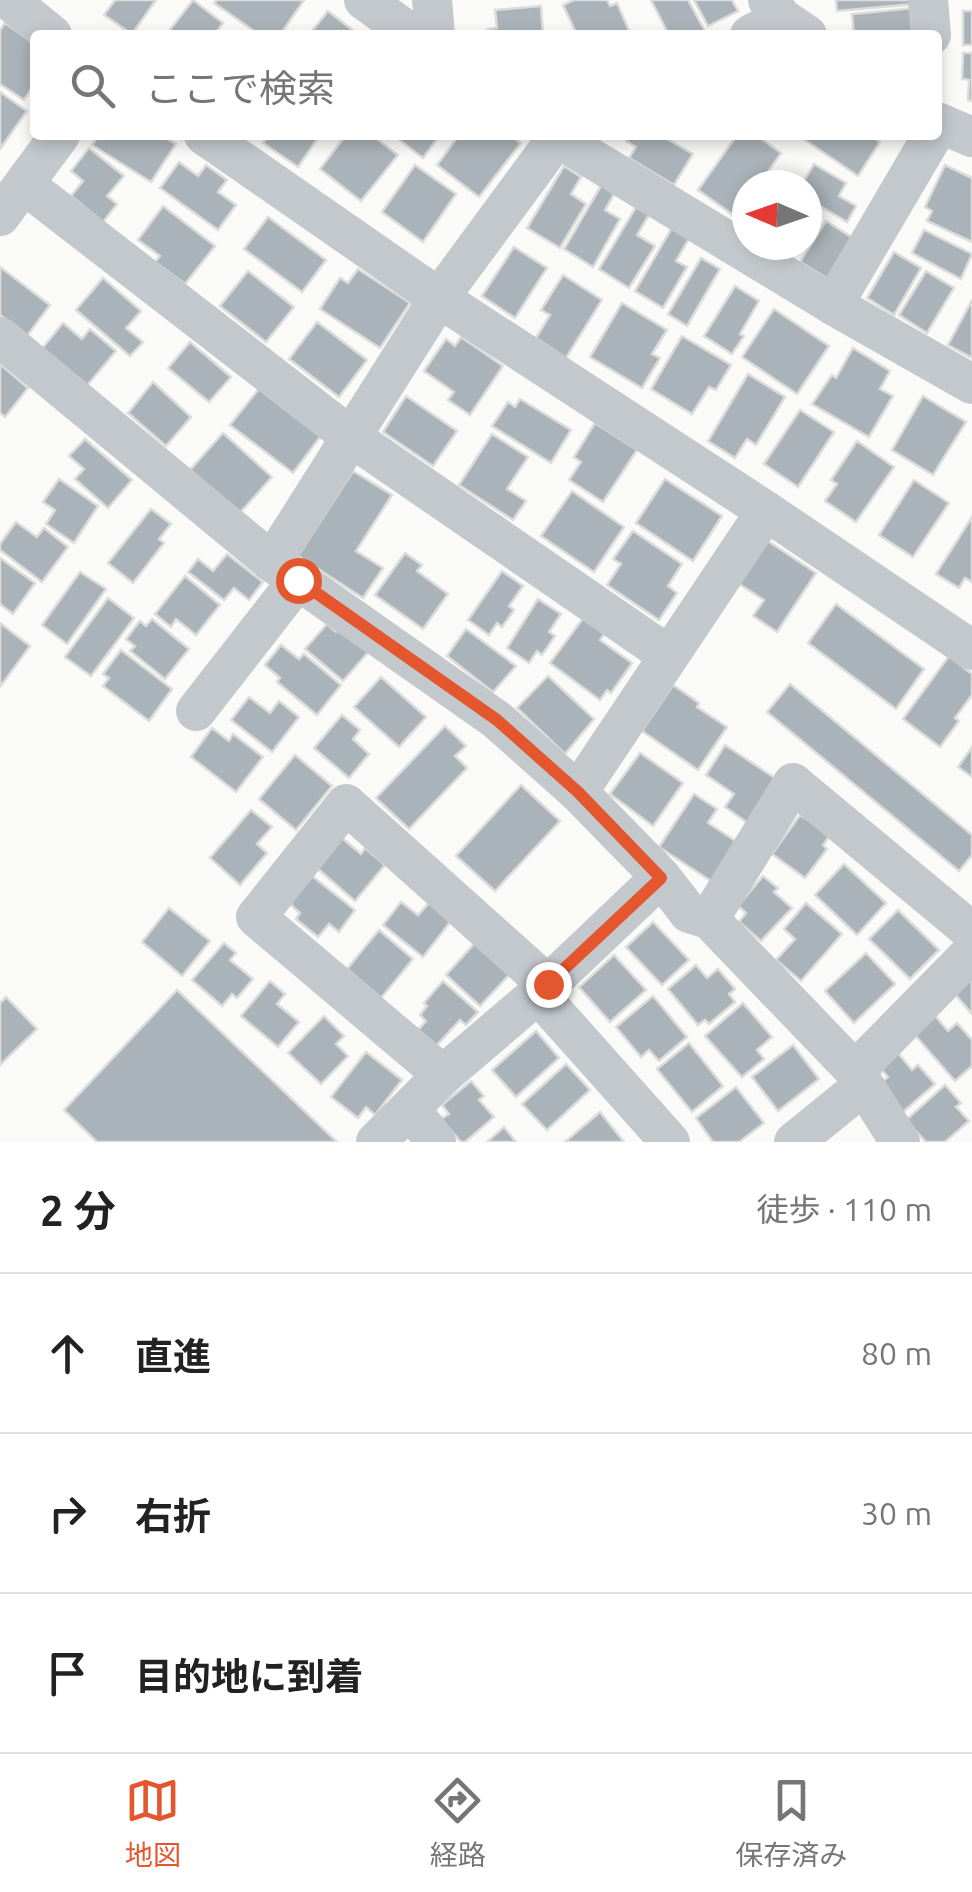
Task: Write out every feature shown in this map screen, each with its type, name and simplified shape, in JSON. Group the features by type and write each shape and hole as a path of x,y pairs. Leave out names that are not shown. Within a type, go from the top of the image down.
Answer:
{"street":[{"path":"8,0 46,30"},
{"path":"364,0 406,30"},
{"path":"432,0 435,30"},
{"path":"928,0 931,30"},
{"path":"0,216 56,140"},
{"path":"211,140 438,298 972,650"},
{"path":"196,711 285,571 351,437 438,298 555,140"},
{"path":"564,140 833,306 972,384"},
{"path":"833,306 933,140"},
{"path":"25,185 351,437 668,655"},
{"path":"0,337 285,571 497,720 578,792 661,878 689,913 709,920 859,1078 900,1142"},
{"path":"578,792 766,511"},
{"path":"709,920 792,784 972,932"},
{"path":"443,1075 256,917 346,804 543,989 670,1142"},
{"path":"376,1142 443,1075 543,989 661,878"},
{"path":"794,1142 859,1078 972,952"},
{"path":"410,1109 436,1142"}],"building":[{"path":"115,0 156,0 135,30 126,30 104,15"},
{"path":"193,0 223,23 218,30 170,30"},
{"path":"304,0 283,30 253,30 214,3"},
{"path":"574,0 607,0 610,6 617,3 629,30 575,30 563,5"},
{"path":"651,0 688,0 704,30 666,30"},
{"path":"694,0 732,0 738,11 708,26"},
{"path":"836,0 915,0 915,4 837,11"},
{"path":"541,6 543,30 488,30 497,28 495,10"},
{"path":"914,8 916,30 854,30 852,14"},
{"path":"328,11 353,30 313,30"},
{"path":"963,11 972,11 972,45 963,45"},
{"path":"5,23 30,40 30,91 24,100 0,84 0,30"},
{"path":"963,53 972,53 972,101 968,100 969,80 962,79"},
{"path":"0,92 27,111 0,149"},
{"path":"96,140 169,140 176,144 151,182 92,145"},
{"path":"265,140 317,140 298,167 263,143"},
{"path":"342,140 378,140 398,155 361,201 320,169"},
{"path":"400,140 436,140 423,158"},
{"path":"455,140 521,143 479,197 437,165"},
{"path":"669,140 693,154 674,185 629,158 636,147 626,141"},
{"path":"733,140 763,140 781,153 769,170 732,170 732,214 698,190"},
{"path":"805,140 877,140 880,142 858,176"},
{"path":"89,148 124,176 107,196 117,204 103,222 71,196 83,181 71,171"},
{"path":"179,162 198,176 206,165 227,180 218,192 236,205 218,230 160,188"},
{"path":"814,164 846,183 839,196 856,206 847,222 822,207 822,170 810,170"},
{"path":"415,165 456,194 423,242 382,212"},
{"path":"945,165 972,178 972,242 927,221 932,211 925,207"},
{"path":"564,166 581,177 571,194 586,204 560,248 527,228"},
{"path":"602,184 616,191 605,210 620,219 593,267 564,249"},
{"path":"163,206 215,246 185,284 155,262 160,256 138,240"},
{"path":"636,207 649,215 637,235 655,246 629,288 599,269"},
{"path":"268,217 326,260 302,292 244,249"},
{"path":"826,221 853,238 828,279 800,262 822,260 822,227"},
{"path":"673,226 690,237 676,261 687,267 663,308 635,291"},
{"path":"924,230 972,254 961,279 912,253"},
{"path":"514,247 547,268 515,318 482,296"},
{"path":"894,252 921,268 894,315 867,298"},
{"path":"701,258 720,269 687,326 668,314"},
{"path":"0,267 50,305 27,336 0,315"},
{"path":"358,269 410,303 380,348 320,309 340,278 348,283"},
{"path":"248,271 294,307 266,342 220,306"},
{"path":"926,271 954,288 927,333 899,315"},
{"path":"563,275 602,300 566,358 536,338 550,315 541,310"},
{"path":"103,278 141,311 126,328 143,342 130,356 76,310"},
{"path":"735,286 759,301 732,354 704,336"},
{"path":"972,300 972,358 948,345"},
{"path":"622,303 667,330 652,354 660,358 642,388 590,357"},
{"path":"774,309 829,346 797,394 742,357"},
{"path":"317,322 367,360 339,397 289,359"},
{"path":"63,323 82,339 90,329 116,351 84,389 40,351"},
{"path":"682,336 731,365 716,390 709,387 692,414 651,389"},
{"path":"461,337 503,366 470,415 448,400 454,392 424,371 446,339 455,346"},
{"path":"190,342 231,377 209,402 168,368"},
{"path":"853,348 890,371 880,389 893,396 869,437 812,404 832,375 836,378"},
{"path":"0,364 28,388 5,417 0,413"},
{"path":"748,374 785,397 756,445 747,439 735,458 708,441"},
{"path":"153,382 191,417 166,446 128,413"},
{"path":"262,385 323,433 293,473 230,425"},
{"path":"406,396 457,431 433,466 383,432"},
{"path":"923,396 966,422 933,475 892,450"},
{"path":"520,399 571,430 551,463 492,426 508,402 515,407"},
{"path":"800,410 834,432 798,487 764,464"},
{"path":"595,423 637,450 603,502 569,480 581,462 574,457"},
{"path":"223,433 272,477 239,514 190,470"},
{"path":"492,434 528,457 507,489 526,501 513,520 459,485"},
{"path":"85,439 132,480 108,508 75,479 84,469 69,456"},
{"path":"857,441 894,467 856,522 825,501 837,484 831,480"},
{"path":"353,471 392,495 356,551 383,568 363,598 298,556"},
{"path":"59,479 98,506 74,543 46,524 55,510 43,502"},
{"path":"665,479 722,516 693,561 636,523"},
{"path":"914,480 949,503 913,557 879,535"},
{"path":"572,491 624,527 594,572 541,536"},
{"path":"151,509 171,524 159,539 164,543 133,583 108,563"},
{"path":"972,517 972,582 965,578 959,588 936,574"},
{"path":"16,522 37,537 44,528 68,547 42,582 0,550"},
{"path":"633,531 682,564 668,586 677,593 659,620 607,585 621,564 613,559"},
{"path":"765,539 816,573 777,632 753,616 764,600 736,582"},
{"path":"405,553 422,565 417,571 448,594 423,629 375,595"},
{"path":"227,554 263,582 249,600 234,588 224,600 188,572 198,559 213,571"},
{"path":"0,558 35,583 13,614 0,604"},
{"path":"502,571 523,586 509,606 514,610 502,627 497,623 489,635 468,620"},
{"path":"80,572 106,589 67,644 42,625"},
{"path":"185,576 220,605 196,635 176,619 171,627 155,614"},
{"path":"108,598 134,618 91,676 65,657"},
{"path":"538,599 561,614 549,632 555,636 542,655 537,651 529,663 507,648"},
{"path":"836,604 924,669 896,709 808,643"},
{"path":"584,617 605,633 600,640 632,663 611,693 607,690 600,700 550,663"},
{"path":"152,619 189,649 165,679 130,651 135,646 126,639 140,621 146,626"},
{"path":"0,623 30,646 0,687"},
{"path":"327,624 336,632 341,625 370,650 343,681 305,649"},
{"path":"466,629 516,666 493,692 447,656"},
{"path":"281,645 299,659 304,654 341,685 317,715 277,682 280,678 265,665"},
{"path":"121,650 172,689 149,721 103,686 109,678 103,674"},
{"path":"949,656 972,674 972,695 940,747 903,719"},
{"path":"548,676 594,719 565,754 517,708"},
{"path":"381,677 426,717 399,747 354,707"},
{"path":"790,684 972,835 972,855 959,871 767,712"},
{"path":"673,685 727,727 698,770 642,731"},
{"path":"249,697 270,713 279,701 299,717 272,752 231,720"},
{"path":"342,715 360,730 353,739 369,754 349,778 314,748"},
{"path":"445,726 466,746 455,756 467,768 409,829 376,798"},
{"path":"212,728 229,741 233,734 263,757 236,792 191,757"},
{"path":"725,745 781,782 752,826 725,807 734,794 706,775"},
{"path":"972,747 972,777 958,767"},
{"path":"640,753 683,783 653,826 610,794"},
{"path":"295,755 332,786 296,830 259,799"},
{"path":"521,785 560,821 495,891 456,856"},
{"path":"694,794 717,809 708,823 737,842 711,881 659,847"},
{"path":"251,810 272,827 257,844 267,853 240,885 210,858"},
{"path":"800,815 831,834 823,845 827,849 805,878 772,854"},
{"path":"342,838 361,854 365,848 385,865 355,901 317,868"},
{"path":"844,864 886,903 857,935 815,895"},
{"path":"312,876 355,910 339,932 329,924 318,937 296,919 300,913 290,904"},
{"path":"763,876 778,888 774,892 792,908 761,941 739,922 746,913 738,906"},
{"path":"401,902 418,915 429,903 451,921 423,957 383,925"},
{"path":"806,903 842,934 801,981 776,960 795,939 784,929"},
{"path":"169,908 210,941 182,976 142,942"},
{"path":"898,910 939,950 910,979 869,939"},
{"path":"653,922 689,960 662,985 626,947"},
{"path":"379,930 413,959 381,998 347,969"},
{"path":"224,943 236,953 230,960 253,979 237,998 232,994 222,1006 192,980"},
{"path":"475,943 509,975 480,1006 446,975"},
{"path":"866,953 895,984 854,1023 825,991"},
{"path":"614,955 646,990 610,1022 579,987"},
{"path":"696,965 707,978 718,969 735,989 729,994 735,1002 709,1024 705,1020 698,1025 668,989"},
{"path":"972,974 972,1014 953,992"},
{"path":"270,981 285,994 277,1004 299,1022 278,1047 241,1016"},
{"path":"443,981 478,1012 466,1025 460,1020 436,1046 418,1030 426,1021 420,1015 427,1006 424,1003"},
{"path":"177,990 337,1142 97,1142 64,1110"},
{"path":"653,996 687,1037 659,1061 649,1050 641,1057 616,1027"},
{"path":"6,997 37,1029 0,1065 0,1003"},
{"path":"743,1003 772,1037 757,1050 764,1059 742,1077 705,1036"},
{"path":"324,1016 344,1036 336,1044 348,1056 321,1084 288,1053"},
{"path":"935,1016 948,1031 957,1023 972,1040 972,1066 955,1081 914,1034"},
{"path":"536,1031 559,1058 516,1097 492,1070"},
{"path":"689,1043 723,1086 692,1112 657,1069"},
{"path":"793,1045 819,1079 778,1111 752,1077"},
{"path":"366,1052 402,1080 375,1115 366,1107 358,1118 331,1097"},
{"path":"898,1053 912,1070 918,1065 935,1084 903,1112 879,1084 888,1077 881,1069"},
{"path":"566,1064 590,1090 547,1130 522,1104"},
{"path":"471,1081 484,1096 479,1100 494,1117 461,1142 441,1119 449,1114 442,1105"},
{"path":"945,1085 961,1103 956,1107 969,1121 945,1142 926,1142 906,1120"},
{"path":"736,1087 764,1123 739,1142 713,1142 696,1118"},
{"path":"600,1112 624,1142 565,1142"},
{"path":"504,1127 516,1142 487,1142"}],"route":[{"path":"298,580 497,720 578,792 661,878 548,984"}]}
